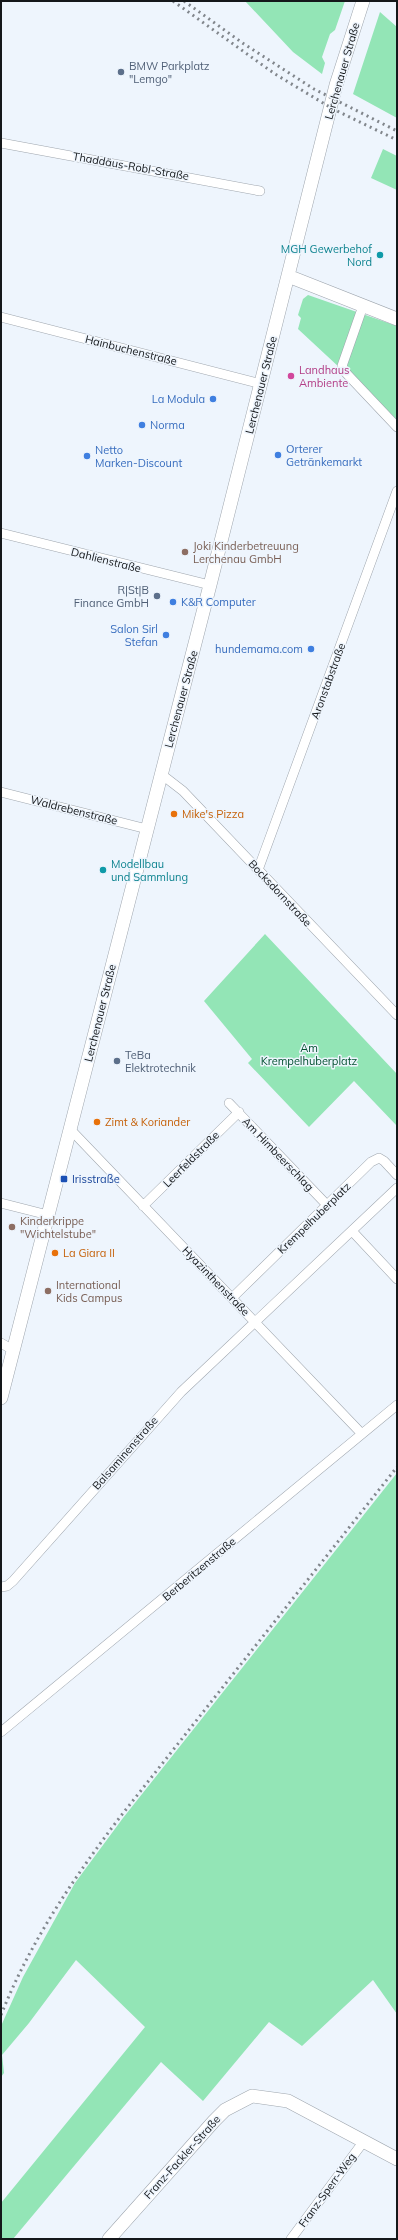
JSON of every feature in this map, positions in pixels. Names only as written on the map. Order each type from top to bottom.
[{"type":"main road","name":"Lerchenauer Straße","points":[[1,1398],[210,585],[336,85],[363,1]]},
{"type":"main road","points":[[288,276],[397,319]]},
{"type":"main road","name":"Franz-Fackler-Straße","points":[[109,2239],[225,2110],[252,2096],[288,2101],[397,2159]]},
{"type":"street","name":"Thaddäus-Robl-Straße","points":[[1,143],[260,190]]},
{"type":"street","points":[[363,306],[342,366],[346,373],[397,427]]},
{"type":"street","name":"Hainbuchenstraße","points":[[1,317],[261,384]]},
{"type":"street","name":"Aronstabstraße","points":[[258,870],[397,491]]},
{"type":"street","name":"Dahlienstraße","points":[[1,533],[210,585]]},
{"type":"street","name":"Bocksdornstraße","points":[[161,774],[183,791],[397,1015]]},
{"type":"street","name":"Waldrebenstraße","points":[[1,792],[147,829]]},
{"type":"street","name":"Am Himbeerschlag","points":[[229,1103],[327,1205]]},
{"type":"street","name":"Leerfeldstraße","points":[[143,1206],[238,1112]]},
{"type":"street","name":"Hyazinthenstraße","points":[[70,1129],[362,1434]]},
{"type":"street","name":"Krempelhuberplatz","points":[[232,1298],[371,1162],[379,1158],[384,1161],[397,1175]]},
{"type":"street","points":[[256,1323],[397,1188]]},
{"type":"street","points":[[1,1203],[48,1215]]},
{"type":"street","points":[[352,1232],[397,1279]]},
{"type":"street","name":"Balsaminenstraße","points":[[1,1587],[7,1586],[13,1581],[163,1410],[256,1323]]},
{"type":"street","points":[[1,1344],[13,1350]]},
{"type":"street","name":"Berberitzenstraße","points":[[1,1732],[397,1405]]},
{"type":"street","name":"Franz-Sperr-Weg","points":[[291,2239],[364,2141]]},
{"type":"green space","points":[[245,1],[345,1],[335,30],[330,34],[322,57],[325,63],[322,74],[293,52]]},
{"type":"green space","points":[[380,12],[397,27],[397,118],[353,94]]},
{"type":"green space","points":[[383,149],[397,156],[397,190],[371,178]]},
{"type":"green space","points":[[308,295],[397,326],[397,421],[298,329],[301,318],[298,315],[303,299]]},
{"type":"green space","name":"Am Krempelhuberplatz","points":[[265,934],[397,1074],[397,1126],[354,1081],[309,1127],[248,1063],[252,1059],[204,1001]]},
{"type":"green space","points":[[397,1473],[397,2014],[373,1980],[302,2046],[269,2022],[203,2101],[161,2062],[13,2239],[1,2239],[1,2203],[145,2027],[76,1960],[29,2023],[2,2055],[4,2073],[1,2077],[1,2026],[23,1977],[75,1883],[123,1818]]},
{"type":"railway","points":[[173,1],[275,74],[333,109],[397,140]]},
{"type":"railway","points":[[184,1],[244,44],[314,89],[397,131]]},
{"type":"railway","points":[[1,2015],[25,1962],[39,1937],[69,1888],[103,1840],[397,1467]]},
{"type":"place","name":"BMW Parkplatz \"Lemgo\"","points":[[121,72]]},
{"type":"place","name":"MGH Gewerbehof Nord","points":[[380,255]]},
{"type":"place","name":"Landhaus Ambiente","points":[[291,376]]},
{"type":"place","name":"La Modula","points":[[213,399]]},
{"type":"place","name":"Norma","points":[[142,425]]},
{"type":"place","name":"Orterer Getränkemarkt","points":[[278,455]]},
{"type":"place","name":"Netto Marken-Discount","points":[[87,456]]},
{"type":"place","name":"Joki Kinderbetreuung Lerchenau GmbH","points":[[185,552]]},
{"type":"place","name":"R|St|B Finance GmbH","points":[[157,596]]},
{"type":"place","name":"K&R Computer","points":[[173,602]]},
{"type":"place","name":"Salon Sirl Stefan","points":[[166,635]]},
{"type":"place","name":"hundemama.com","points":[[311,649]]},
{"type":"place","name":"Mike's Pizza","points":[[174,814]]},
{"type":"place","name":"Modellbau und Sammlung","points":[[103,870]]},
{"type":"place","name":"TeBa Elektrotechnik","points":[[117,1061]]},
{"type":"place","name":"Zimt & Koriander","points":[[97,1122]]},
{"type":"place","name":"Irisstraße","points":[[64,1179]]},
{"type":"place","name":"Kinderkrippe \"Wichtelstube\"","points":[[12,1227]]},
{"type":"place","name":"La Giara II","points":[[55,1253]]},
{"type":"place","name":"International Kids Campus","points":[[48,1291]]}]
